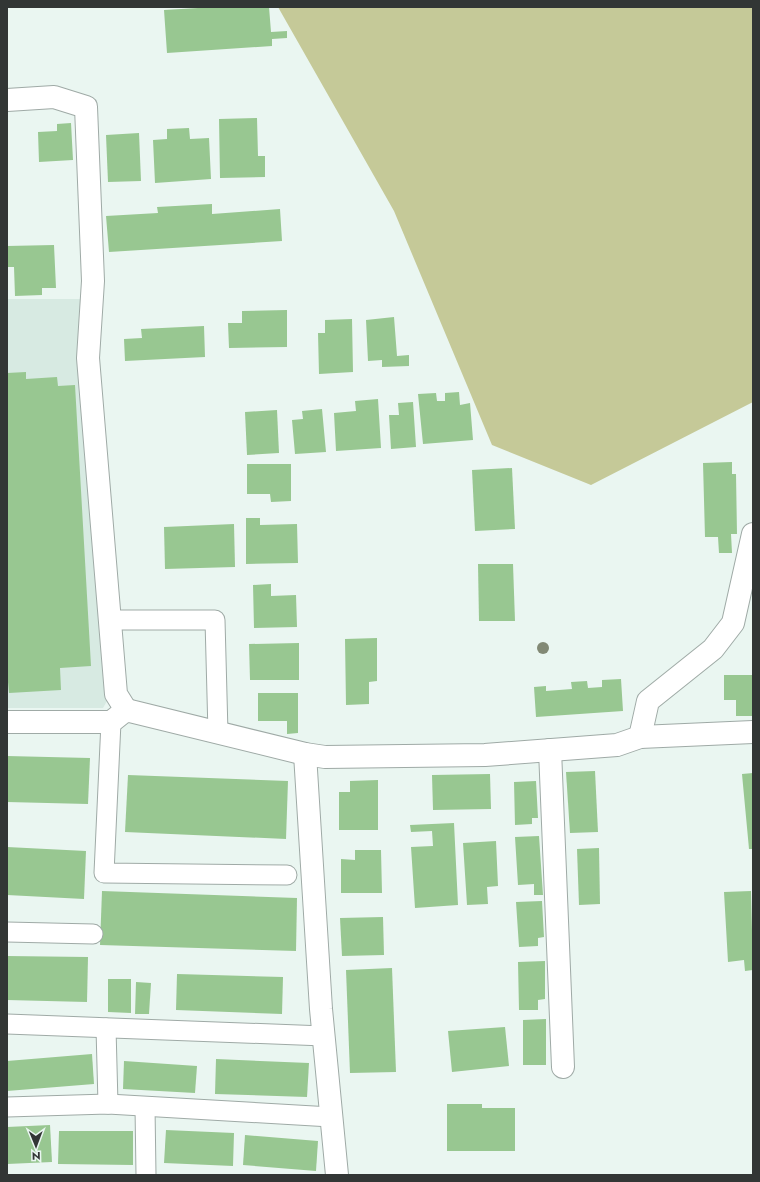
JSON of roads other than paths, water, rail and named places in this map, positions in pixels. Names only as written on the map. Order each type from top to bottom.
[{"type":"street","points":[[7,100],[54,97],[86,106],[93,281],[88,358],[119,716]]},
{"type":"street","points":[[640,737],[648,701],[713,649],[733,623],[753,534]]},
{"type":"street","points":[[7,722],[119,716],[218,733],[305,754],[325,756],[485,755],[617,745],[640,737],[753,732]]},
{"type":"street","points":[[550,750],[563,1066]]},
{"type":"street","points":[[305,754],[324,1036],[337,1175]]},
{"type":"lane","points":[[110,620],[215,620],[218,733]]},
{"type":"lane","points":[[119,716],[104,873],[288,875]]},
{"type":"lane","points":[[7,932],[93,934]]},
{"type":"lane","points":[[7,1024],[324,1036]]},
{"type":"lane","points":[[106,1028],[108,1104]]},
{"type":"lane","points":[[7,1107],[108,1104],[331,1117]]},
{"type":"lane","points":[[146,1107],[146,1175]]}]
